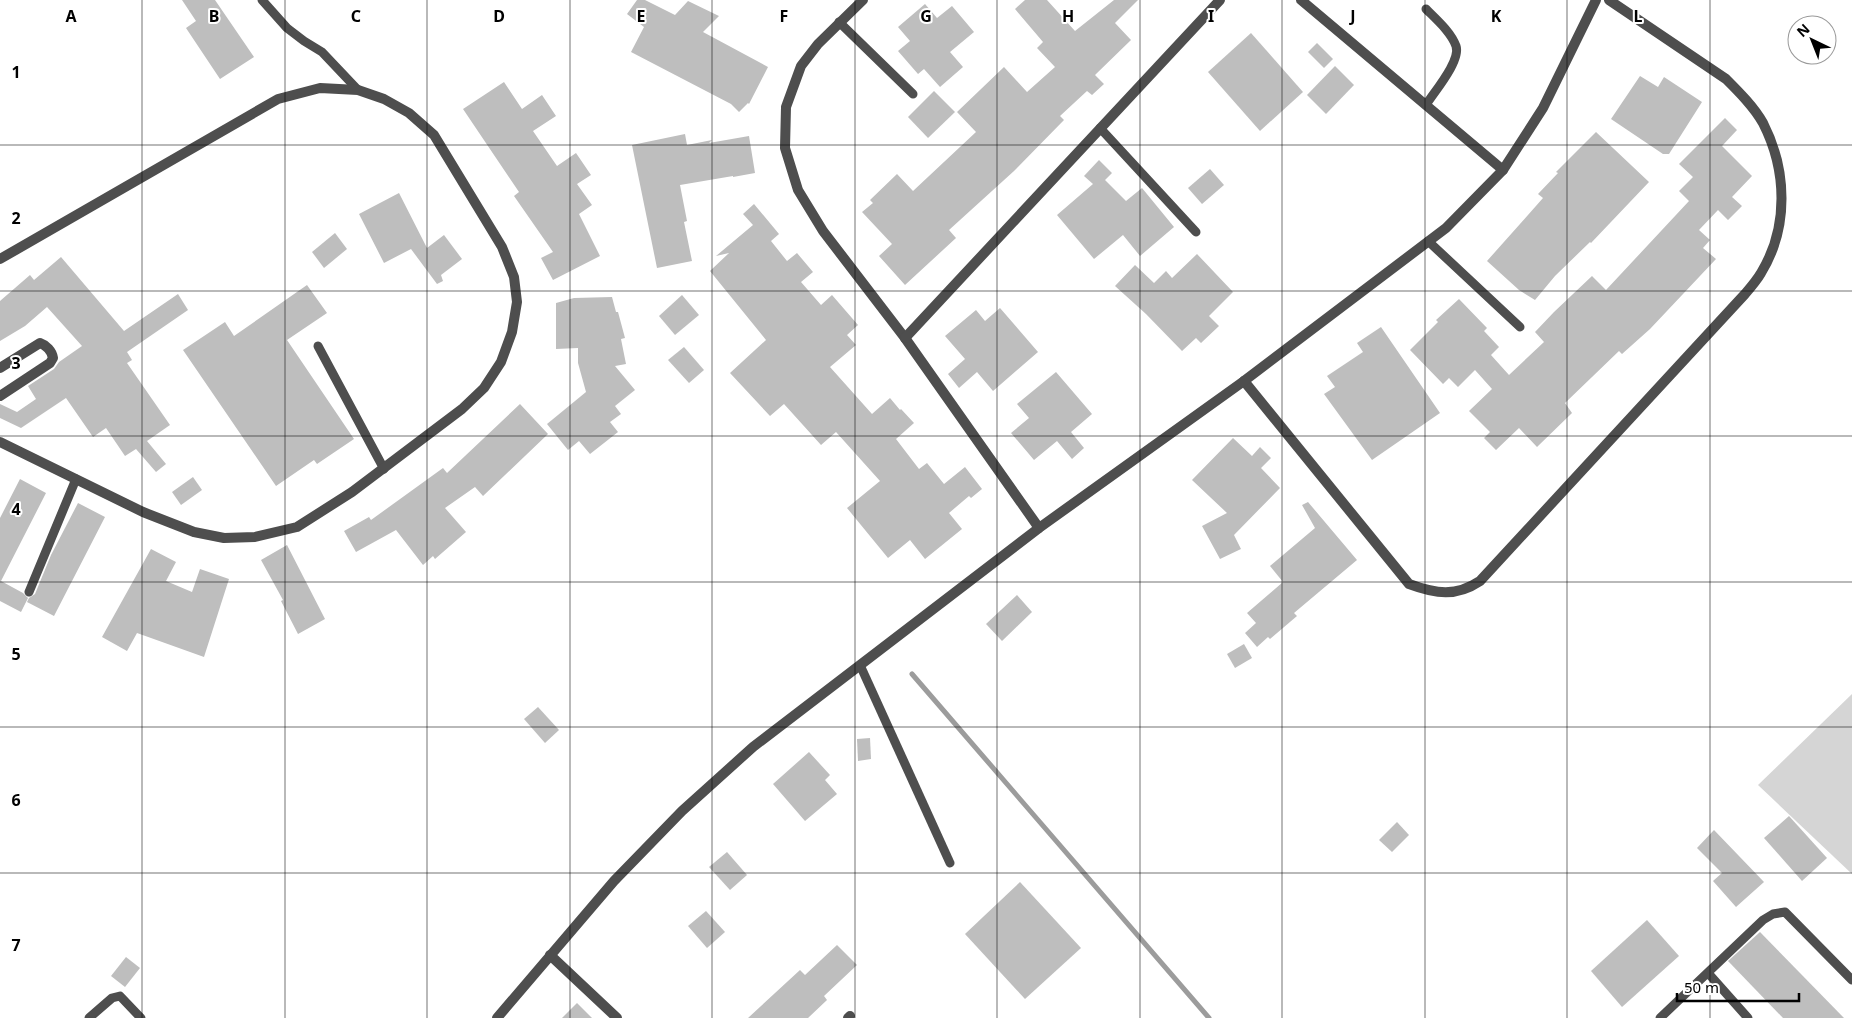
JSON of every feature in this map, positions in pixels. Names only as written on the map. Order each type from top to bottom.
[{"type":"street","points":[[905,338],[1220,0]]},
{"type":"street","points":[[1301,0],[1503,170]]},
{"type":"street","points":[[497,1018],[614,881],[682,811],[753,747],[1039,528],[1244,381],[1446,228],[1503,170],[1543,108],[1596,0]]},
{"type":"street","points":[[1244,381],[1409,584],[1424,590],[1442,592],[1468,589],[1480,581],[1745,294],[1761,273],[1773,247],[1781,222],[1782,195],[1778,168],[1771,144],[1762,122],[1743,96],[1726,79],[1609,0]]},
{"type":"street","points":[[856,2],[801,66],[786,107],[785,148],[798,190],[824,231],[905,338],[1039,528]]},
{"type":"street","points":[[0,259],[278,99],[320,88],[358,90],[384,99],[409,113],[434,135],[502,247],[514,277],[516,302],[512,332],[501,362],[484,388],[462,409],[384,469],[297,527],[247,537],[224,538],[194,532],[143,512],[0,442]]},
{"type":"street","points":[[0,368],[40,343],[44,344],[52,353],[53,358],[50,362],[0,396]]},
{"type":"street","points":[[550,956],[617,1018]]},
{"type":"lane","points":[[262,0],[287,28],[322,52],[358,90]]},
{"type":"lane","points":[[1426,9],[1450,37],[1456,46],[1456,52],[1449,71],[1426,105]]},
{"type":"lane","points":[[839,22],[913,94]]},
{"type":"lane","points":[[1100,128],[1196,232]]},
{"type":"lane","points":[[1428,241],[1520,327]]},
{"type":"lane","points":[[318,346],[384,469]]},
{"type":"lane","points":[[29,592],[76,479]]},
{"type":"lane","points":[[860,665],[950,863]]},
{"type":"lane","points":[[1660,1018],[1763,920],[1773,914],[1785,912],[1852,980]]},
{"type":"lane","points":[[1708,973],[1748,1018]]},
{"type":"lane","points":[[89,1018],[112,998],[120,996],[141,1018]]},
{"type":"shaded area","points":[[1852,694],[1852,874],[1758,785]]},
{"type":"building","points":[[182,0],[215,0],[254,57],[220,79],[186,28],[196,21]]},
{"type":"building","points":[[637,0],[645,0],[675,15],[688,1],[719,16],[703,32],[768,67],[749,104],[739,112],[731,104],[631,52],[644,27],[627,14]]},
{"type":"building","points":[[1025,0],[1047,0],[1075,31],[1114,0],[1138,0],[1115,23],[1131,40],[1095,75],[1104,84],[1092,95],[1087,91],[1060,116],[1064,120],[1014,171],[949,230],[956,238],[905,285],[879,256],[892,244],[862,212],[873,203],[870,200],[897,174],[913,191],[976,132],[957,112],[1004,67],[1027,92],[1055,67],[1037,48],[1043,42],[1015,9]]},
{"type":"building","points":[[925,4],[937,18],[952,6],[974,32],[950,52],[963,67],[940,87],[924,69],[918,74],[898,51],[910,41],[898,27]]},
{"type":"building","points":[[1251,33],[1303,92],[1260,131],[1208,72]]},
{"type":"building","points":[[1317,43],[1333,59],[1324,68],[1308,52]]},
{"type":"building","points":[[1335,66],[1354,85],[1326,114],[1307,95]]},
{"type":"building","points":[[1640,76],[1658,87],[1664,77],[1702,102],[1669,154],[1663,154],[1611,119]]},
{"type":"building","points":[[504,82],[522,109],[542,95],[556,116],[533,131],[557,166],[576,153],[591,175],[577,184],[592,205],[579,214],[600,256],[553,280],[541,258],[553,252],[514,196],[519,192],[463,109]]},
{"type":"building","points":[[934,91],[955,112],[928,138],[908,117]]},
{"type":"building","points":[[1725,118],[1737,130],[1722,146],[1752,176],[1732,197],[1742,206],[1728,220],[1718,210],[1699,230],[1710,240],[1703,248],[1716,259],[1650,329],[1622,354],[1619,351],[1565,403],[1572,413],[1537,447],[1519,428],[1496,450],[1484,438],[1490,432],[1469,411],[1492,389],[1475,370],[1458,387],[1449,378],[1443,384],[1410,350],[1438,322],[1436,320],[1459,299],[1487,328],[1484,331],[1499,347],[1491,355],[1509,375],[1544,342],[1535,332],[1554,312],[1592,276],[1606,290],[1689,201],[1679,191],[1693,177],[1679,164]]},
{"type":"building","points":[[1596,132],[1649,182],[1591,243],[1555,276],[1535,300],[1519,290],[1487,261],[1543,198],[1538,194],[1558,173],[1556,172]]},
{"type":"building","points":[[685,134],[687,145],[749,136],[755,173],[680,185],[687,221],[684,222],[692,261],[657,268],[632,145]]},
{"type":"building","points":[[1099,160],[1112,173],[1105,180],[1126,201],[1142,188],[1174,227],[1140,256],[1123,235],[1094,259],[1057,215],[1093,184],[1084,176]]},
{"type":"building","points":[[1210,169],[1224,185],[1202,204],[1188,188]]},
{"type":"building","points":[[399,193],[427,248],[444,235],[462,259],[441,275],[443,281],[437,284],[411,249],[384,263],[359,214]]},
{"type":"building","points":[[754,204],[779,234],[771,241],[787,261],[797,253],[813,272],[801,282],[821,305],[832,295],[858,325],[847,335],[856,345],[830,367],[872,414],[890,398],[914,423],[896,439],[919,469],[927,463],[944,484],[965,467],[982,489],[971,498],[969,496],[949,513],[962,529],[925,559],[910,540],[888,558],[847,508],[880,481],[836,432],[821,445],[784,404],[770,416],[730,373],[766,340],[710,271],[729,253],[716,256],[753,225],[743,214]]},
{"type":"building","points":[[335,233],[347,249],[324,268],[312,252]]},
{"type":"building","points":[[1197,254],[1233,292],[1209,316],[1219,326],[1201,343],[1196,338],[1182,351],[1115,286],[1135,265],[1154,283],[1166,271],[1172,278]]},
{"type":"building","points":[[61,257],[124,331],[178,294],[188,310],[127,352],[132,360],[127,363],[170,425],[147,441],[166,464],[156,472],[136,449],[125,456],[106,428],[93,437],[66,398],[21,428],[0,418],[0,404],[17,412],[36,399],[28,386],[54,369],[59,362],[82,346],[47,307],[25,326],[0,341],[0,301],[30,275],[34,280]]},
{"type":"building","points":[[307,285],[327,313],[287,340],[354,439],[317,464],[314,460],[276,486],[183,350],[225,322],[234,336]]},
{"type":"building","points":[[682,295],[699,315],[675,335],[659,316]]},
{"type":"building","points":[[612,297],[625,338],[621,339],[626,364],[615,366],[635,390],[615,406],[621,414],[610,422],[618,432],[590,454],[579,441],[568,450],[547,424],[586,392],[578,363],[578,348],[556,349],[556,303],[574,298]]},
{"type":"building","points":[[1000,308],[1038,352],[993,391],[977,372],[959,388],[948,374],[965,359],[945,336],[976,310],[985,321]]},
{"type":"building","points":[[1381,327],[1440,413],[1372,460],[1324,394],[1335,387],[1327,376],[1363,352],[1357,343]]},
{"type":"building","points":[[684,347],[704,370],[689,383],[668,360]]},
{"type":"building","points":[[1056,372],[1092,414],[1071,432],[1084,448],[1072,459],[1057,441],[1034,460],[1011,433],[1029,418],[1017,404]]},
{"type":"building","points":[[520,404],[548,434],[483,496],[475,487],[445,508],[466,532],[435,559],[433,556],[423,565],[396,530],[356,552],[344,531],[369,517],[371,520],[443,468],[447,473]]},
{"type":"building","points":[[1233,438],[1252,456],[1260,447],[1271,458],[1261,468],[1280,488],[1234,535],[1241,549],[1220,559],[1202,526],[1227,513],[1192,480]]},
{"type":"building","points":[[193,477],[202,490],[181,505],[172,492]]},
{"type":"building","points":[[20,479],[46,493],[1,581],[23,593],[28,598],[21,612],[0,601],[0,518]]},
{"type":"building","points":[[1308,502],[1357,560],[1294,613],[1297,616],[1270,639],[1268,637],[1257,647],[1245,633],[1256,623],[1247,613],[1283,582],[1270,566],[1315,528],[1302,505]]},
{"type":"building","points":[[78,503],[105,517],[54,616],[27,602],[35,594],[51,555]]},
{"type":"building","points":[[287,545],[325,619],[298,634],[281,601],[283,600],[261,560]]},
{"type":"building","points":[[151,549],[176,562],[166,581],[192,592],[200,569],[229,579],[204,657],[137,633],[127,651],[102,637]]},
{"type":"building","points":[[1017,595],[1032,612],[1002,641],[986,624]]},
{"type":"building","points":[[1244,644],[1252,658],[1235,668],[1227,654]]},
{"type":"building","points":[[538,707],[559,730],[545,743],[524,719]]},
{"type":"building","points":[[870,738],[871,759],[858,761],[857,739]]},
{"type":"building","points":[[809,752],[830,775],[825,780],[837,794],[805,821],[773,784]]},
{"type":"building","points":[[1789,816],[1827,858],[1802,881],[1764,838]]},
{"type":"building","points":[[1397,822],[1409,835],[1392,852],[1379,840]]},
{"type":"building","points":[[1714,830],[1764,882],[1736,907],[1713,881],[1722,873],[1697,848]]},
{"type":"building","points":[[727,852],[747,875],[730,890],[709,867]]},
{"type":"building","points":[[1020,882],[1081,948],[1025,999],[965,934]]},
{"type":"building","points":[[706,911],[725,932],[707,948],[688,926]]},
{"type":"building","points":[[1647,920],[1679,956],[1622,1007],[1591,971]]},
{"type":"building","points":[[1760,932],[1844,1018],[1783,1018],[1728,961]]},
{"type":"building","points":[[837,945],[857,965],[824,996],[827,1000],[808,1018],[748,1018],[800,970],[805,975]]},
{"type":"building","points":[[126,957],[140,968],[125,987],[111,976]]},
{"type":"building","points":[[577,1003],[592,1018],[562,1018]]},
{"type":"waterway","points":[[912,674],[1209,1018]]}]
